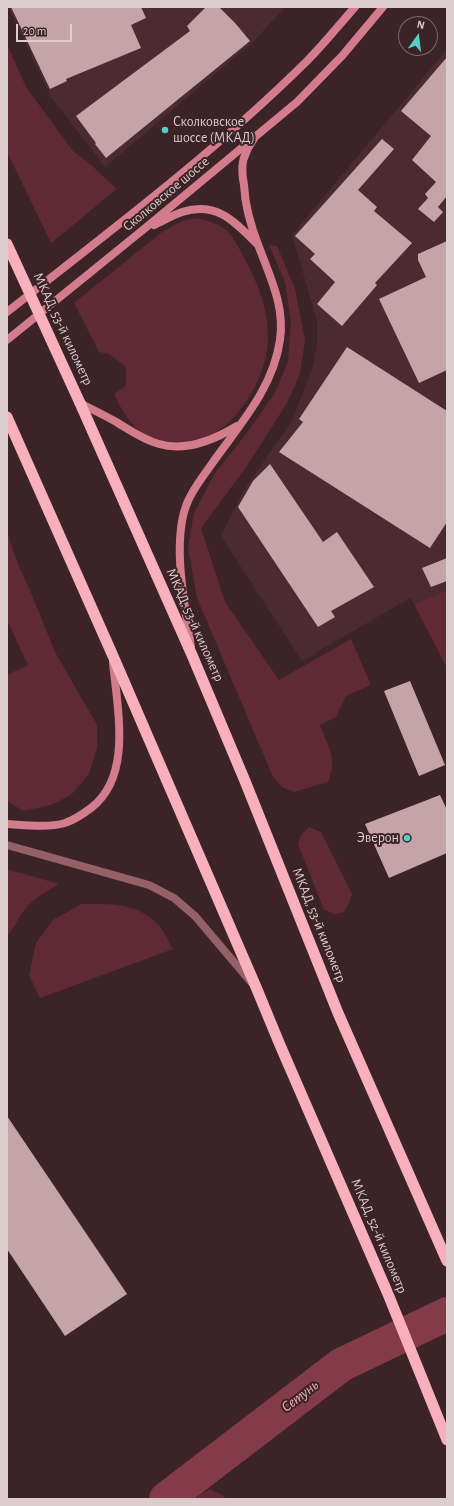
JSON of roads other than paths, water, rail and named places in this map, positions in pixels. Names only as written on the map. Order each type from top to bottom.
[{"type":"highway","name":"МКАД, 53-й километр","points":[[7,244],[80,403],[192,655],[246,781],[343,1024],[447,1261]]},
{"type":"highway","points":[[7,417],[113,656],[256,987]]},
{"type":"highway","name":"МКАД, 52-й километр","points":[[256,987],[388,1294],[447,1440]]},
{"type":"main road","name":"Сколковское шоссе","points":[[7,312],[144,205],[243,121],[308,61],[355,7]]},
{"type":"main road","name":"Сколковское шоссе","points":[[7,340],[297,102],[342,56],[383,7]]},
{"type":"main road","points":[[192,655],[180,557],[182,529],[186,506],[196,486],[261,395],[277,359],[282,325],[275,287],[258,245],[245,200],[243,164],[246,153],[255,137]]},
{"type":"main road","points":[[144,229],[182,212],[201,209],[220,213],[232,219],[258,245]]},
{"type":"main road","points":[[80,403],[137,435],[159,444],[182,447],[222,436],[241,423]]},
{"type":"main road","points":[[7,824],[34,826],[64,823],[83,815],[99,802],[111,786],[117,768],[120,740],[113,656]]},
{"type":"street","points":[[7,845],[149,885],[174,898],[195,916],[256,987]]},
{"type":"waterway","name":"Сетунь","points":[[166,1499],[341,1365],[447,1314]]},
{"type":"place","name":"Сколковское шоссе (МКАД)","points":[[165,130]]},
{"type":"place","name":"Эверон","points":[[407,838]]}]
